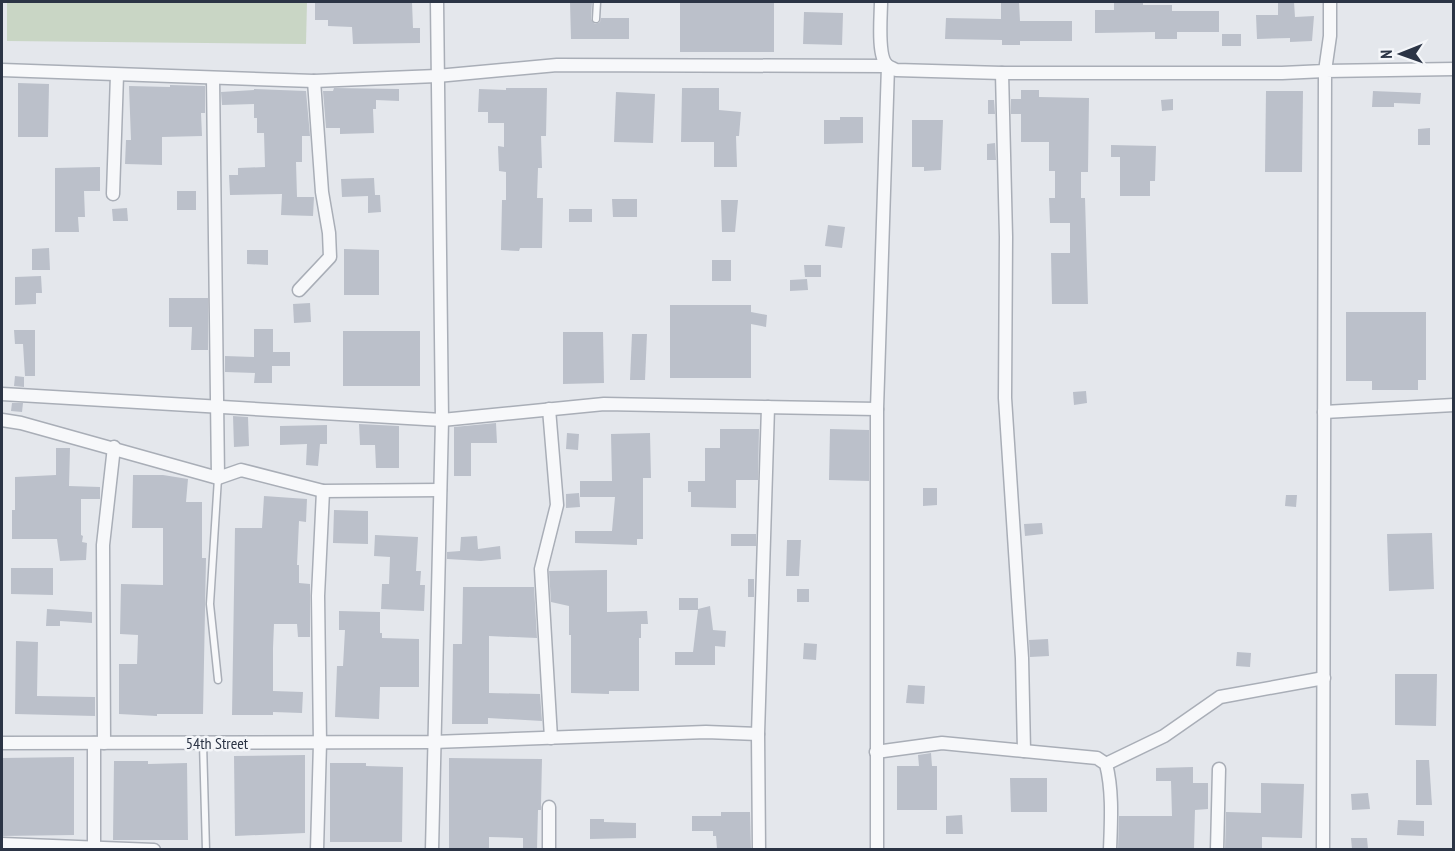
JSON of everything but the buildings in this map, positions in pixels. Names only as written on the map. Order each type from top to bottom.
[{"type":"street","points":[[432,849],[442,420],[436,76],[437,2]]},
{"type":"street","points":[[877,849],[877,409],[888,66],[881,46],[881,2]]},
{"type":"street","points":[[1323,849],[1325,71],[1330,36],[1330,2]]},
{"type":"street","points":[[2,70],[314,81],[436,76],[557,65],[888,66],[906,71],[1002,73],[1282,73],[1454,69]]},
{"type":"street","points":[[1002,73],[1006,237],[1005,398],[1022,658],[1024,751]]},
{"type":"street","points":[[113,194],[117,75]]},
{"type":"street","points":[[213,78],[218,478]]},
{"type":"street","points":[[299,290],[330,257],[322,192],[314,81]]},
{"type":"street","points":[[2,394],[442,420],[604,404],[877,409]]},
{"type":"street","points":[[1324,412],[1454,405]]},
{"type":"street","points":[[759,849],[758,734],[768,407]]},
{"type":"street","points":[[549,409],[557,505],[541,569],[551,738]]},
{"type":"street","points":[[2,420],[114,447],[218,478],[241,470],[322,490],[440,490]]},
{"type":"street","points":[[94,848],[99,743],[103,545],[114,447]]},
{"type":"street","points":[[317,849],[320,743],[318,596],[322,490]]},
{"type":"street","points":[[1106,764],[1164,736],[1220,697],[1324,678]]},
{"type":"street","name":"54th Street","points":[[2,743],[433,742],[706,732],[758,734]]},
{"type":"street","points":[[876,752],[942,743],[1097,758],[1106,764]]},
{"type":"street","points":[[1106,764],[1111,816],[1110,849]]},
{"type":"street","points":[[1217,849],[1219,770]]},
{"type":"street","points":[[549,807],[549,849]]},
{"type":"street","points":[[2,844],[154,849]]},
{"type":"lane","points":[[596,19],[597,2]]},
{"type":"lane","points":[[218,478],[210,604],[218,680]]},
{"type":"lane","points":[[203,743],[206,849]]},
{"type":"green space","points":[[7,2],[307,2],[306,44],[7,41]]}]
